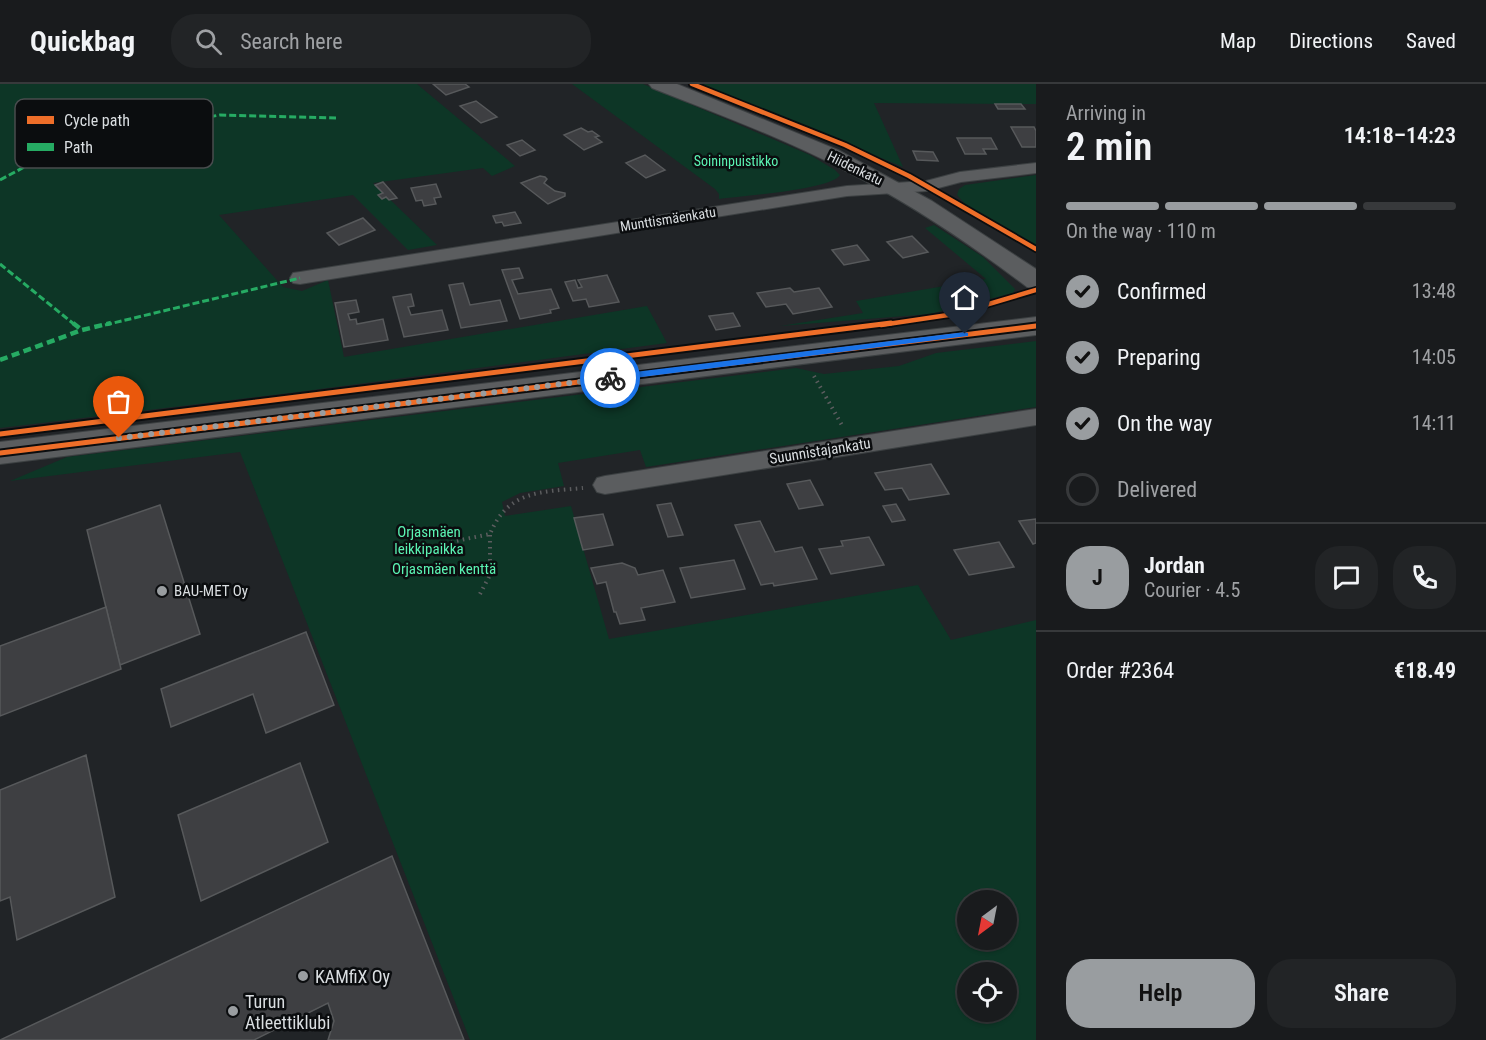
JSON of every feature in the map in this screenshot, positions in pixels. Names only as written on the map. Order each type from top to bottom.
[{"type":"street","name":"Hiidenkatu","points":[[659,84],[789,137],[892,187],[988,245],[1036,281]]},
{"type":"street","name":"Munttismäenkatu","points":[[300,278],[847,191],[927,186],[960,177],[1036,168]]},
{"type":"street","points":[[0,453],[1036,326]]},
{"type":"street","name":"Suunnistajankatu","points":[[605,485],[1036,417]]},
{"type":"path","points":[[811,370],[854,446]]},
{"type":"path","points":[[480,594],[490,575],[490,534],[493,522],[509,503],[534,494],[605,485]]},
{"type":"path","points":[[451,542],[490,534]]},
{"type":"green space","points":[[0,84],[417,84],[515,166],[492,176],[483,168],[373,183],[437,245],[408,250],[353,195],[219,215],[283,287],[302,291],[328,280],[344,357],[647,306],[667,343],[290,393],[0,428]]},
{"type":"green space","name":"Soininpuistikko","points":[[572,84],[643,84],[810,155],[840,175],[820,185],[719,199],[719,194],[715,189]]},
{"type":"green space","points":[[701,84],[1036,84],[1036,104],[874,103],[903,167]]},
{"type":"green space","points":[[1036,175],[1036,245],[966,205],[957,195],[959,189],[965,185]]},
{"type":"green space","points":[[934,225],[983,257],[1015,289],[1013,293],[930,314],[780,326],[863,313],[856,301],[986,279],[925,228]]},
{"type":"green space","points":[[1036,341],[1036,407],[646,467],[640,450],[558,463],[564,486],[520,493],[502,502],[505,516],[571,506],[609,639],[918,585],[951,640],[1036,620],[1036,1040],[470,1040],[240,452],[10,481],[67,457],[796,368],[824,374],[899,366],[936,353]]},
{"type":"building","points":[[433,84],[465,84],[469,87],[446,95]]},
{"type":"building","points":[[476,101],[497,117],[481,123],[460,106]]},
{"type":"building","points":[[995,104],[1021,104],[1025,109],[998,109]]},
{"type":"building","points":[[1011,127],[1034,127],[1036,147],[1022,147]]},
{"type":"building","points":[[581,128],[588,132],[592,131],[599,136],[595,137],[602,142],[584,150],[564,135]]},
{"type":"building","points":[[957,138],[991,138],[997,149],[983,149],[986,154],[965,154]]},
{"type":"building","points":[[522,140],[535,150],[520,156],[507,145]]},
{"type":"building","points":[[913,151],[933,152],[938,161],[917,160]]},
{"type":"building","points":[[645,155],[665,170],[646,178],[626,163]]},
{"type":"building","points":[[540,176],[547,179],[544,183],[555,191],[565,193],[565,196],[548,204],[521,183]]},
{"type":"building","points":[[383,182],[397,198],[382,199],[378,195],[383,193],[375,185]]},
{"type":"building","points":[[436,184],[441,197],[434,198],[436,204],[424,206],[422,200],[416,201],[411,188]]},
{"type":"building","points":[[515,212],[521,223],[504,226],[502,222],[496,223],[493,216]]},
{"type":"building","points":[[363,218],[375,230],[339,245],[327,233]]},
{"type":"building","points":[[912,236],[928,252],[903,258],[887,242]]},
{"type":"building","points":[[857,245],[869,260],[844,265],[832,250]]},
{"type":"building","points":[[519,268],[523,278],[512,280],[518,294],[551,289],[559,308],[550,310],[551,313],[520,319],[502,270]]},
{"type":"building","points":[[607,275],[619,302],[589,307],[586,299],[573,301],[565,282],[575,280],[578,288],[582,287],[578,280]]},
{"type":"building","points":[[463,283],[470,305],[500,300],[507,321],[461,328],[449,285]]},
{"type":"building","points":[[790,288],[794,292],[819,288],[832,307],[793,314],[786,304],[766,307],[757,293]]},
{"type":"building","points":[[411,294],[414,306],[408,307],[411,315],[442,310],[448,330],[404,337],[393,297]]},
{"type":"building","points":[[356,300],[359,312],[348,314],[350,320],[356,319],[357,324],[383,319],[388,340],[344,347],[335,303]]},
{"type":"building","points":[[733,313],[740,326],[716,330],[709,316]]},
{"type":"building","points":[[931,464],[949,494],[909,500],[902,488],[885,490],[875,473]]},
{"type":"building","points":[[810,480],[823,505],[799,509],[787,484]]},
{"type":"building","points":[[671,503],[683,535],[668,537],[657,505]]},
{"type":"building","points":[[896,504],[905,520],[892,522],[883,506]]},
{"type":"building","points":[[160,505],[200,634],[120,665],[87,530]]},
{"type":"building","points":[[603,514],[613,545],[583,550],[574,518]]},
{"type":"building","points":[[1036,519],[1036,543],[1033,544],[1019,521]]},
{"type":"building","points":[[760,521],[775,552],[802,547],[817,579],[774,586],[773,583],[761,585],[735,525]]},
{"type":"building","points":[[869,537],[884,565],[831,574],[819,549],[843,546],[841,541]]},
{"type":"building","points":[[999,542],[1014,567],[969,575],[954,550]]},
{"type":"building","points":[[734,560],[745,589],[691,598],[680,568]]},
{"type":"building","points":[[622,563],[635,568],[638,575],[663,570],[675,602],[641,608],[645,620],[620,624],[614,612],[606,582],[597,584],[591,568]]},
{"type":"building","points":[[106,607],[121,669],[0,716],[0,646]]},
{"type":"building","points":[[306,632],[334,705],[266,733],[253,694],[171,727],[161,689]]},
{"type":"building","points":[[86,755],[115,897],[17,940],[10,897],[0,901],[0,790]]},
{"type":"building","points":[[300,763],[328,842],[201,901],[178,815]]},
{"type":"building","points":[[392,856],[464,1040],[328,1040],[334,1021],[328,1003],[254,1040],[0,1040]]},
{"type":"marked path","points":[[213,116],[336,118]]},
{"type":"marked path","points":[[0,180],[22,168]]},
{"type":"marked path","points":[[0,264],[82,330]]},
{"type":"marked path","points":[[0,360],[82,330],[300,278]]},
{"type":"cycle path","points":[[692,84],[845,145],[909,176],[1036,249]]},
{"type":"cycle path","points":[[0,434],[792,337],[955,314],[1036,290]]},
{"type":"cycle path","points":[[0,453],[1036,326]]},
{"type":"way so far","points":[[119,438],[610,378]]},
{"type":"place","name":"BAU-MET Oy","points":[[162,591]]},
{"type":"place","name":"KAMfiX Oy","points":[[303,976]]},
{"type":"place","name":"Turun Atleettiklubi","points":[[233,1011]]},
{"type":"route","points":[[610,378],[965,334]]},
{"type":"park label","name":"Orjasmäen leikkipaikka","points":[[429,540]]},
{"type":"park label","name":"Orjasmäen kenttä","points":[[444,569]]}]
